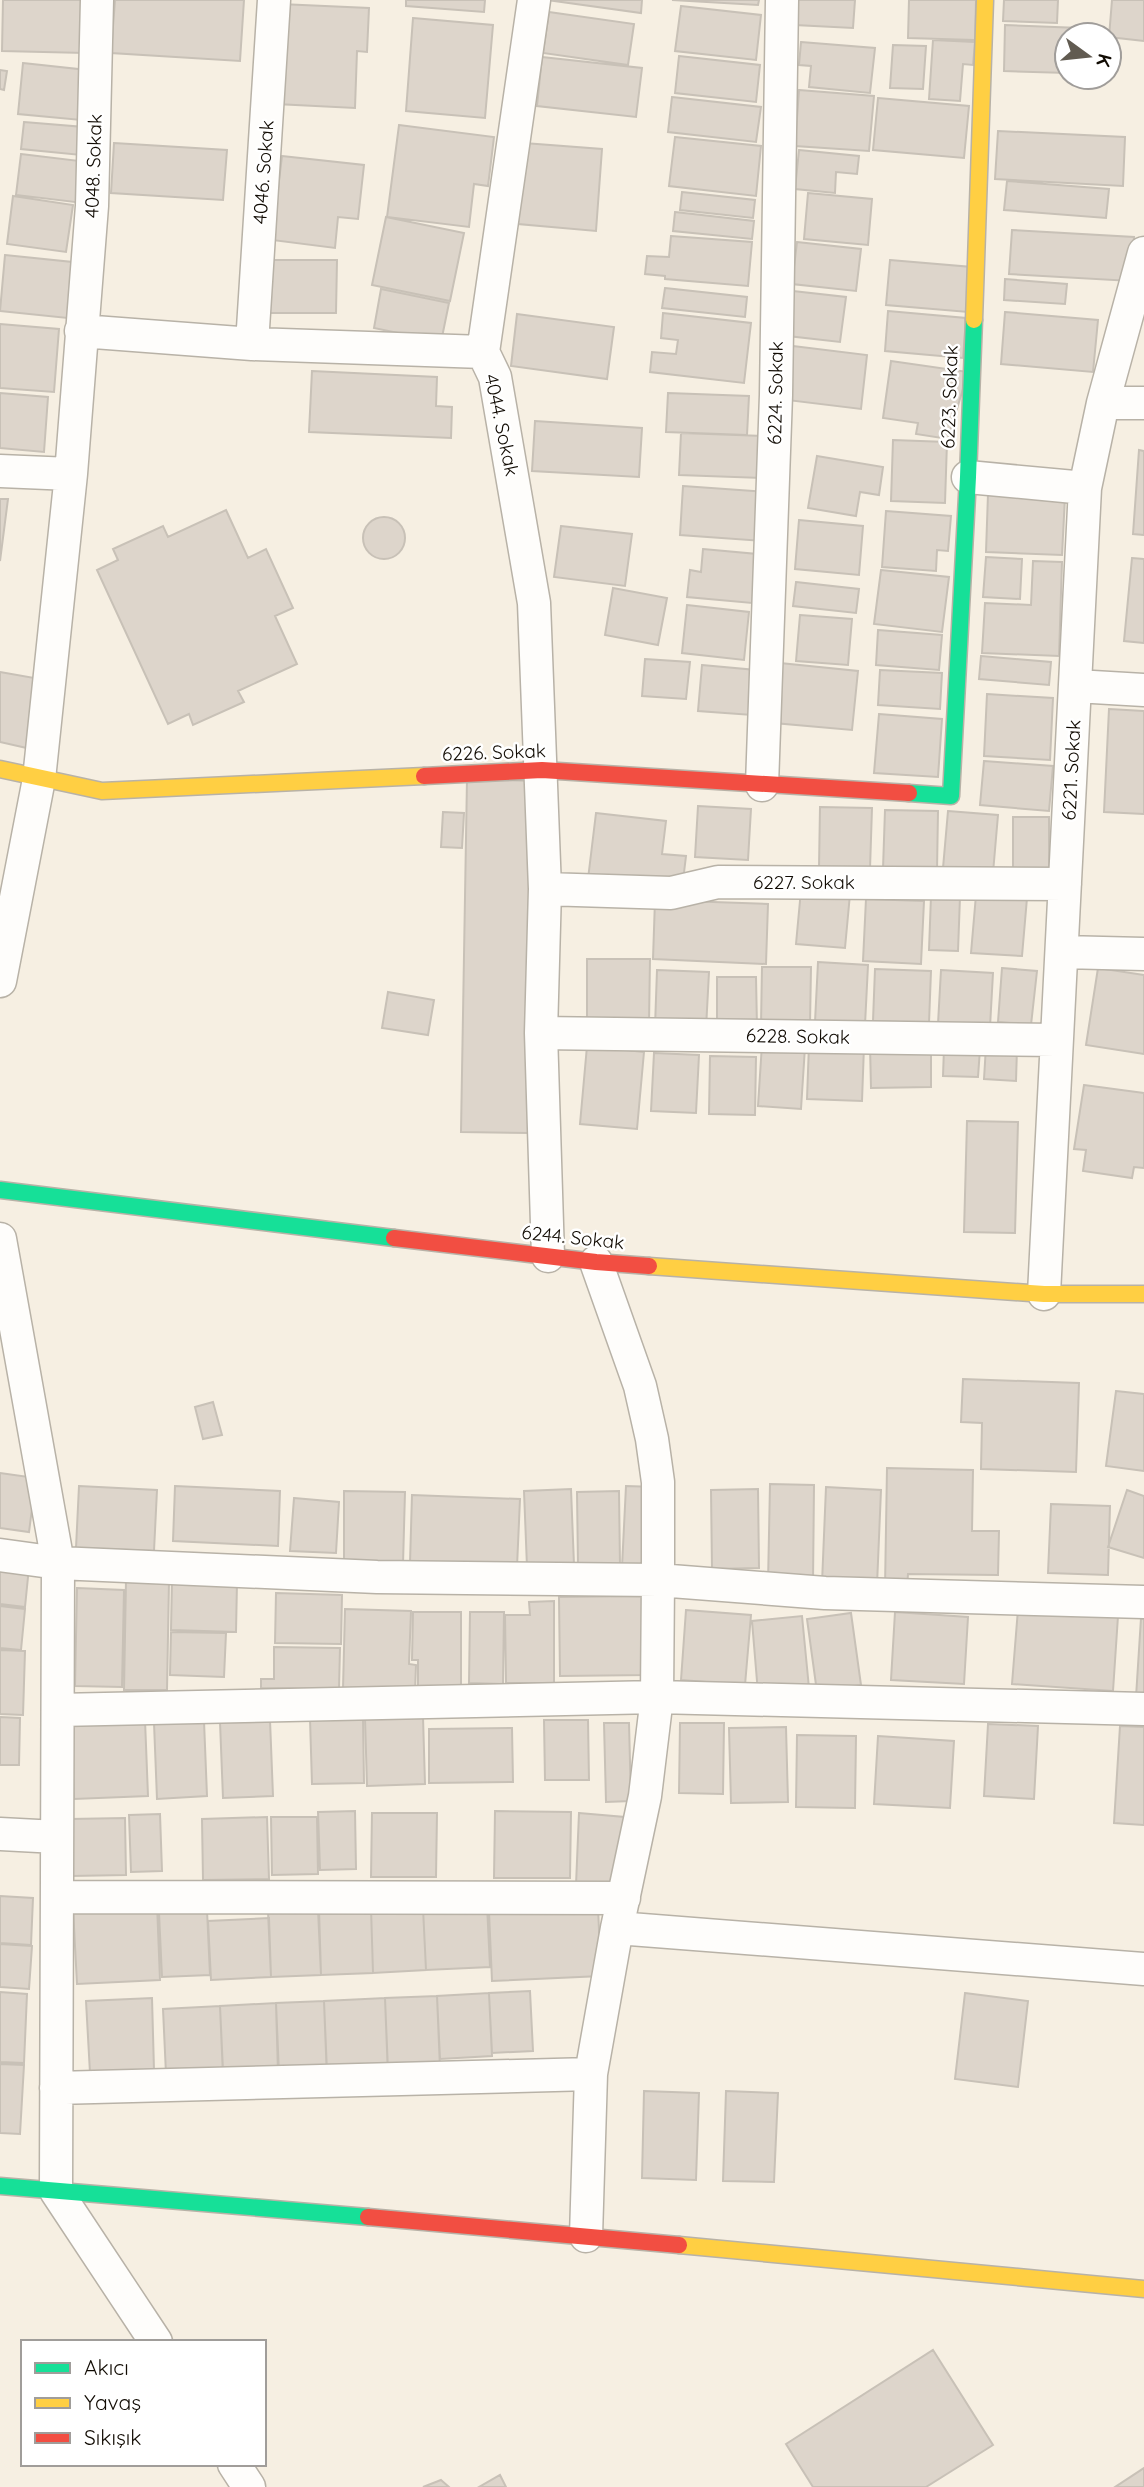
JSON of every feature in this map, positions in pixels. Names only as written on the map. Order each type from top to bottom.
[{"type":"street","name":"4048. Sokak","points":[[0,981],[39,779],[71,474],[92,206],[97,0]]},
{"type":"street","name":"4046. Sokak","points":[[252,344],[274,0]]},
{"type":"street","name":"4044. Sokak","points":[[534,0],[483,352],[495,377],[534,603],[545,890],[541,1033],[548,1256]]},
{"type":"street","name":"6224. Sokak","points":[[762,785],[776,395],[782,0]]},
{"type":"street","name":"6223. Sokak","points":[[951,796],[968,477],[985,0]]},
{"type":"street","name":"6221. Sokak","points":[[1044,1294],[1084,488],[1103,403],[1144,253]]},
{"type":"street","points":[[81,331],[252,344],[483,352]]},
{"type":"street","points":[[1103,403],[1144,403]]},
{"type":"street","points":[[0,471],[71,474]]},
{"type":"street","points":[[968,477],[1084,488]]},
{"type":"street","points":[[1076,686],[1144,690]]},
{"type":"street","name":"6226. Sokak","points":[[0,769],[102,791],[542,770],[951,796]]},
{"type":"street","name":"6227. Sokak","points":[[545,890],[671,893],[718,882],[1065,884]]},
{"type":"street","points":[[1062,952],[1144,954]]},
{"type":"street","name":"6228. Sokak","points":[[541,1033],[1055,1040]]},
{"type":"street","name":"6244. Sokak","points":[[0,1190],[596,1262],[1044,1294],[1144,1294]]},
{"type":"street","points":[[0,1239],[58,1563],[56,2191],[155,2340]]},
{"type":"street","points":[[586,2236],[591,2074],[617,1928],[645,1796],[657,1697],[658,1482],[652,1439],[640,1386],[596,1262]]},
{"type":"street","points":[[0,1555],[58,1563],[377,1577],[658,1580],[825,1593],[1144,1602]]},
{"type":"street","points":[[58,1710],[657,1697],[1144,1709]]},
{"type":"street","points":[[0,1834],[57,1837]]},
{"type":"street","points":[[57,1897],[624,1898]]},
{"type":"street","points":[[617,1928],[1144,1969]]},
{"type":"street","points":[[55,2088],[591,2074]]},
{"type":"street","points":[[0,2186],[586,2236],[1144,2289]]},
{"type":"street","points":[[235,2466],[249,2487]]},
{"type":"building","points":[[3,0],[86,0],[85,53],[2,51]]},
{"type":"building","points":[[115,0],[244,0],[240,61],[111,53]]},
{"type":"building","points":[[406,0],[485,0],[484,12],[406,6]]},
{"type":"building","points":[[547,0],[642,0],[641,13]]},
{"type":"building","points":[[672,0],[759,0],[758,5]]},
{"type":"building","points":[[796,0],[855,0],[853,28],[795,25]]},
{"type":"building","points":[[909,0],[976,0],[975,40],[908,38]]},
{"type":"building","points":[[1004,0],[1058,0],[1057,21],[1053,23],[1003,21]]},
{"type":"building","points":[[1112,0],[1144,0],[1144,41],[1123,39],[1123,21],[1110,21]]},
{"type":"building","points":[[280,4],[369,8],[367,52],[357,51],[355,108],[276,104]]},
{"type":"building","points":[[681,6],[761,15],[756,60],[675,51]]},
{"type":"building","points":[[549,12],[634,24],[628,65],[543,53]]},
{"type":"building","points":[[413,18],[493,25],[485,118],[406,111]]},
{"type":"building","points":[[1005,25],[1053,27],[1053,73],[1004,71]]},
{"type":"building","points":[[933,40],[975,42],[973,65],[963,64],[960,101],[929,99]]},
{"type":"building","points":[[801,42],[875,48],[870,93],[809,87],[811,66],[799,65]]},
{"type":"building","points":[[893,45],[926,46],[923,89],[890,88]]},
{"type":"building","points":[[679,56],[760,65],[756,102],[675,93]]},
{"type":"building","points":[[542,57],[642,68],[636,117],[537,106]]},
{"type":"building","points":[[23,63],[87,70],[81,120],[18,114]]},
{"type":"building","points":[[0,70],[7,71],[4,90],[0,89]]},
{"type":"building","points":[[799,90],[874,96],[869,151],[795,146]]},
{"type":"building","points":[[672,97],[761,107],[756,142],[668,132]]},
{"type":"building","points":[[878,98],[969,106],[964,158],[873,150]]},
{"type":"building","points":[[24,122],[84,127],[81,155],[21,149]]},
{"type":"building","points":[[399,125],[494,137],[488,186],[474,184],[469,227],[387,217]]},
{"type":"building","points":[[998,131],[1125,137],[1123,186],[995,179]]},
{"type":"building","points":[[675,137],[761,146],[756,196],[669,186]]},
{"type":"building","points":[[114,143],[227,150],[223,200],[111,193]]},
{"type":"building","points":[[524,143],[602,149],[596,231],[518,224]]},
{"type":"building","points":[[799,150],[859,156],[857,174],[836,172],[835,193],[795,189]]},
{"type":"building","points":[[21,154],[88,162],[83,203],[16,195]]},
{"type":"building","points":[[282,156],[364,165],[358,219],[338,217],[335,248],[272,240]]},
{"type":"building","points":[[1007,181],[1109,189],[1106,218],[1004,210]]},
{"type":"building","points":[[682,192],[755,200],[753,218],[680,210]]},
{"type":"building","points":[[808,193],[872,199],[868,245],[804,239]]},
{"type":"building","points":[[13,196],[73,205],[66,252],[7,244]]},
{"type":"building","points":[[675,212],[754,221],[752,239],[673,231]]},
{"type":"building","points":[[386,217],[464,233],[450,301],[372,285]]},
{"type":"building","points":[[1012,230],[1134,237],[1131,281],[1009,274]]},
{"type":"building","points":[[671,236],[752,242],[748,286],[665,279],[665,276],[645,274],[647,256],[669,257]]},
{"type":"building","points":[[797,242],[861,249],[856,291],[792,284]]},
{"type":"building","points":[[5,255],[82,263],[77,319],[0,311]]},
{"type":"building","points":[[270,260],[337,260],[336,313],[270,313]]},
{"type":"building","points":[[890,260],[972,267],[968,312],[886,305]]},
{"type":"building","points":[[1005,279],[1067,284],[1065,304],[1004,300]]},
{"type":"building","points":[[665,288],[747,297],[745,317],[662,308]]},
{"type":"building","points":[[381,289],[449,303],[441,342],[374,328]]},
{"type":"building","points":[[793,291],[846,297],[840,342],[788,336]]},
{"type":"building","points":[[888,311],[966,318],[963,358],[885,351]]},
{"type":"building","points":[[1005,312],[1098,320],[1093,372],[1001,364]]},
{"type":"building","points":[[663,313],[751,323],[744,383],[650,372],[652,352],[676,354],[678,340],[661,338]]},
{"type":"building","points":[[517,314],[614,327],[607,379],[511,366]]},
{"type":"building","points":[[0,324],[59,329],[54,392],[0,388]]},
{"type":"building","points":[[793,346],[867,355],[861,409],[787,400]]},
{"type":"building","points":[[891,361],[968,372],[948,439],[916,434],[918,423],[883,418]]},
{"type":"building","points":[[312,371],[437,377],[436,406],[452,407],[451,438],[309,432]]},
{"type":"building","points":[[0,393],[48,397],[44,452],[0,448]]},
{"type":"building","points":[[668,393],[749,396],[747,435],[666,432]]},
{"type":"building","points":[[535,421],[642,428],[639,477],[532,471]]},
{"type":"building","points":[[681,433],[764,436],[762,478],[679,475]]},
{"type":"building","points":[[893,440],[947,442],[945,503],[891,501]]},
{"type":"building","points":[[1139,450],[1144,451],[1144,535],[1133,534]]},
{"type":"building","points":[[817,456],[883,467],[879,495],[860,492],[856,516],[808,508]]},
{"type":"building","points":[[683,486],[766,492],[763,541],[680,535]]},
{"type":"building","points":[[988,494],[1065,497],[1062,555],[986,552]]},
{"type":"building","points":[[0,499],[8,499],[0,561]]},
{"type":"building","points":[[226,510],[248,558],[266,549],[293,608],[275,616],[297,664],[238,691],[244,702],[193,725],[189,714],[168,724],[97,570],[118,560],[113,549],[163,526],[168,537]]},
{"type":"building","points":[[886,511],[951,516],[948,551],[937,550],[936,571],[882,567]]},
{"type":"building","points":[[384,517],[399,523],[405,538],[399,553],[384,559],[369,553],[363,538],[369,523]]},
{"type":"building","points":[[799,520],[863,526],[859,575],[795,569]]},
{"type":"building","points":[[561,526],[632,534],[625,586],[554,577]]},
{"type":"building","points":[[703,549],[757,554],[752,603],[687,597],[690,570],[701,572]]},
{"type":"building","points":[[986,557],[1022,559],[1020,599],[983,597]]},
{"type":"building","points":[[1132,558],[1144,559],[1144,643],[1124,641]]},
{"type":"building","points":[[1033,561],[1062,562],[1059,656],[982,653],[985,603],[1031,605]]},
{"type":"building","points":[[881,570],[949,577],[942,632],[874,624]]},
{"type":"building","points":[[796,582],[859,589],[856,613],[793,606]]},
{"type":"building","points":[[613,588],[667,598],[658,645],[605,635]]},
{"type":"building","points":[[687,605],[749,612],[744,660],[682,653]]},
{"type":"building","points":[[800,615],[852,619],[848,665],[796,661]]},
{"type":"building","points":[[878,630],[942,635],[939,670],[876,665]]},
{"type":"building","points":[[981,656],[1051,662],[1049,685],[979,679]]},
{"type":"building","points":[[645,659],[690,662],[686,699],[642,696]]},
{"type":"building","points":[[780,663],[858,671],[852,730],[774,723]]},
{"type":"building","points":[[702,665],[756,670],[752,715],[698,711]]},
{"type":"building","points":[[880,670],[942,673],[940,709],[878,705]]},
{"type":"building","points":[[0,672],[40,679],[31,749],[0,742]]},
{"type":"building","points":[[987,694],[1053,698],[1050,760],[984,756]]},
{"type":"building","points":[[1109,709],[1144,711],[1144,814],[1104,812]]},
{"type":"building","points":[[879,714],[942,719],[938,777],[874,773]]},
{"type":"building","points":[[984,761],[1053,766],[1049,811],[980,805]]},
{"type":"building","points":[[467,779],[536,781],[530,1133],[461,1132]]},
{"type":"building","points":[[698,806],[751,809],[748,860],[695,857]]},
{"type":"building","points":[[820,807],[872,808],[870,869],[819,868]]},
{"type":"building","points":[[885,810],[938,811],[937,871],[883,869]]},
{"type":"building","points":[[948,811],[998,815],[993,873],[943,868]]},
{"type":"building","points":[[443,812],[464,813],[462,848],[441,847]]},
{"type":"building","points":[[596,813],[666,821],[662,854],[686,856],[682,889],[588,879]]},
{"type":"building","points":[[1013,817],[1049,817],[1049,869],[1013,869]]},
{"type":"building","points":[[801,890],[850,894],[845,948],[796,944]]},
{"type":"building","points":[[976,895],[1027,898],[1022,956],[971,953]]},
{"type":"building","points":[[931,896],[960,897],[958,951],[929,950]]},
{"type":"building","points":[[866,899],[924,901],[921,964],[863,961]]},
{"type":"building","points":[[655,900],[768,904],[766,964],[653,959]]},
{"type":"building","points":[[587,959],[650,959],[649,1023],[587,1022]]},
{"type":"building","points":[[818,962],[868,965],[865,1025],[815,1022]]},
{"type":"building","points":[[762,967],[811,967],[810,1025],[761,1025]]},
{"type":"building","points":[[1002,968],[1037,971],[1031,1025],[998,1022]]},
{"type":"building","points":[[1098,968],[1144,975],[1144,1054],[1086,1045]]},
{"type":"building","points":[[875,969],[931,971],[929,1023],[873,1021]]},
{"type":"building","points":[[657,970],[709,972],[706,1029],[655,1027]]},
{"type":"building","points":[[941,970],[993,973],[990,1027],[938,1024]]},
{"type":"building","points":[[717,977],[756,977],[757,1027],[717,1027]]},
{"type":"building","points":[[388,992],[434,1000],[428,1035],[382,1028]]},
{"type":"building","points":[[762,1044],[805,1047],[801,1109],[758,1106]]},
{"type":"building","points":[[809,1044],[864,1046],[862,1101],[807,1099]]},
{"type":"building","points":[[587,1046],[644,1052],[637,1129],[580,1124]]},
{"type":"building","points":[[870,1046],[931,1046],[931,1087],[871,1088]]},
{"type":"building","points":[[986,1046],[1017,1048],[1016,1081],[984,1079]]},
{"type":"building","points":[[944,1048],[980,1049],[978,1077],[943,1076]]},
{"type":"building","points":[[654,1053],[699,1055],[696,1113],[651,1111]]},
{"type":"building","points":[[710,1056],[756,1057],[755,1115],[709,1114]]},
{"type":"building","points":[[1084,1085],[1144,1093],[1144,1168],[1134,1167],[1132,1178],[1083,1171],[1086,1150],[1074,1149]]},
{"type":"building","points":[[967,1121],[1018,1122],[1015,1233],[964,1232]]},
{"type":"building","points":[[963,1379],[1079,1383],[1076,1472],[981,1469],[982,1423],[961,1422]]},
{"type":"building","points":[[1116,1391],[1144,1394],[1144,1471],[1106,1466]]},
{"type":"building","points":[[213,1402],[222,1435],[203,1439],[195,1407]]},
{"type":"building","points":[[887,1468],[973,1470],[972,1531],[999,1531],[998,1575],[908,1574],[907,1588],[885,1588]]},
{"type":"building","points":[[0,1473],[36,1478],[29,1532],[0,1528]]},
{"type":"building","points":[[770,1484],[814,1485],[813,1583],[768,1583]]},
{"type":"building","points":[[79,1486],[157,1490],[154,1551],[76,1548]]},
{"type":"building","points":[[175,1486],[280,1491],[278,1546],[173,1541]]},
{"type":"building","points":[[626,1486],[656,1487],[651,1568],[622,1567]]},
{"type":"building","points":[[826,1487],[881,1490],[877,1585],[822,1583]]},
{"type":"building","points":[[571,1489],[574,1565],[527,1567],[524,1491]]},
{"type":"building","points":[[758,1489],[759,1568],[712,1569],[711,1490]]},
{"type":"building","points":[[1127,1490],[1144,1496],[1144,1558],[1108,1547]]},
{"type":"building","points":[[344,1491],[405,1492],[403,1564],[344,1563]]},
{"type":"building","points":[[619,1491],[620,1566],[578,1566],[577,1492]]},
{"type":"building","points":[[412,1495],[520,1499],[517,1567],[410,1563]]},
{"type":"building","points":[[294,1498],[339,1502],[336,1553],[290,1551]]},
{"type":"building","points":[[1051,1504],[1110,1506],[1108,1575],[1048,1573]]},
{"type":"building","points":[[0,1564],[29,1567],[25,1607],[0,1604]]},
{"type":"building","points":[[126,1580],[169,1581],[167,1690],[124,1690]]},
{"type":"building","points":[[172,1581],[237,1582],[236,1632],[171,1630]]},
{"type":"building","points":[[77,1588],[124,1590],[122,1687],[75,1686]]},
{"type":"building","points":[[276,1593],[342,1595],[341,1644],[275,1643]]},
{"type":"building","points":[[648,1596],[648,1675],[560,1676],[559,1597]]},
{"type":"building","points":[[554,1601],[554,1683],[506,1683],[505,1615],[530,1615],[529,1602]]},
{"type":"building","points":[[0,1606],[25,1609],[21,1650],[0,1648]]},
{"type":"building","points":[[345,1609],[411,1611],[409,1664],[416,1665],[415,1691],[343,1689]]},
{"type":"building","points":[[1018,1609],[1118,1616],[1113,1691],[1012,1684]]},
{"type":"building","points":[[686,1610],[751,1615],[745,1685],[681,1680]]},
{"type":"building","points":[[413,1612],[461,1612],[461,1689],[418,1689],[418,1660],[412,1660]]},
{"type":"building","points":[[470,1612],[504,1612],[503,1684],[469,1683]]},
{"type":"building","points":[[895,1612],[968,1617],[964,1684],[891,1680]]},
{"type":"building","points":[[851,1613],[861,1685],[817,1692],[807,1619]]},
{"type":"building","points":[[802,1616],[809,1688],[758,1693],[752,1621]]},
{"type":"building","points":[[1141,1618],[1144,1619],[1144,1698],[1136,1697]]},
{"type":"building","points":[[171,1632],[226,1633],[224,1677],[170,1675]]},
{"type":"building","points":[[274,1647],[340,1648],[339,1689],[261,1688],[261,1679],[274,1679]]},
{"type":"building","points":[[0,1650],[25,1651],[23,1715],[0,1714]]},
{"type":"building","points":[[0,1717],[20,1718],[19,1765],[0,1765]]},
{"type":"building","points":[[423,1717],[425,1784],[367,1786],[365,1718]]},
{"type":"building","points":[[363,1718],[364,1783],[312,1784],[310,1719]]},
{"type":"building","points":[[145,1720],[148,1796],[74,1799],[71,1723]]},
{"type":"building","points":[[270,1720],[273,1796],[223,1798],[220,1722]]},
{"type":"building","points":[[544,1720],[588,1720],[589,1780],[545,1780]]},
{"type":"building","points":[[204,1721],[207,1796],[157,1799],[154,1723]]},
{"type":"building","points":[[604,1723],[629,1723],[631,1801],[606,1802]]},
{"type":"building","points":[[680,1723],[724,1723],[723,1794],[679,1793]]},
{"type":"building","points":[[988,1724],[1038,1726],[1034,1799],[984,1796]]},
{"type":"building","points":[[1120,1726],[1144,1727],[1144,1825],[1114,1823]]},
{"type":"building","points":[[786,1727],[788,1802],[731,1803],[729,1728]]},
{"type":"building","points":[[512,1728],[513,1782],[429,1783],[429,1729]]},
{"type":"building","points":[[797,1735],[856,1736],[855,1808],[796,1807]]},
{"type":"building","points":[[878,1736],[954,1741],[950,1808],[874,1804]]},
{"type":"building","points":[[355,1811],[356,1869],[320,1870],[318,1812]]},
{"type":"building","points":[[495,1811],[571,1812],[570,1878],[494,1878]]},
{"type":"building","points":[[372,1813],[437,1813],[436,1877],[371,1877]]},
{"type":"building","points":[[579,1813],[636,1818],[619,1886],[576,1885]]},
{"type":"building","points":[[160,1814],[162,1871],[131,1872],[129,1815]]},
{"type":"building","points":[[267,1817],[269,1879],[203,1880],[202,1819]]},
{"type":"building","points":[[271,1817],[317,1817],[318,1874],[272,1875]]},
{"type":"building","points":[[125,1818],[126,1875],[71,1876],[70,1819]]},
{"type":"building","points":[[0,1896],[33,1898],[31,1945],[0,1943]]},
{"type":"building","points":[[157,1904],[160,1980],[77,1984],[73,1908]]},
{"type":"building","points":[[487,1905],[490,1967],[426,1970],[423,1908]]},
{"type":"building","points":[[598,1907],[601,1976],[492,1981],[489,1912]]},
{"type":"building","points":[[371,1908],[423,1908],[426,1970],[373,1973]]},
{"type":"building","points":[[371,1908],[373,1973],[321,1975],[319,1910]]},
{"type":"building","points":[[318,1909],[321,1975],[271,1977],[268,1911]]},
{"type":"building","points":[[207,1910],[210,1975],[162,1977],[159,1913]]},
{"type":"building","points":[[269,1918],[271,1977],[211,1980],[208,1921]]},
{"type":"building","points":[[0,1944],[32,1946],[29,1989],[0,1987]]},
{"type":"building","points":[[530,1991],[533,2051],[492,2053],[489,1993]]},
{"type":"building","points":[[0,1992],[27,1994],[24,2063],[0,2062]]},
{"type":"building","points":[[489,1993],[492,2056],[440,2059],[437,1996]]},
{"type":"building","points":[[965,1993],[1028,2001],[1018,2087],[955,2079]]},
{"type":"building","points":[[437,1996],[440,2068],[388,2071],[385,1998]]},
{"type":"building","points":[[152,1998],[154,2070],[90,2073],[86,2001]]},
{"type":"building","points":[[385,1998],[388,2076],[327,2079],[324,2001]]},
{"type":"building","points":[[324,2001],[327,2072],[279,2074],[276,2003]]},
{"type":"building","points":[[276,2003],[278,2073],[223,2076],[220,2006]]},
{"type":"building","points":[[220,2006],[223,2071],[166,2074],[163,2009]]},
{"type":"building","points":[[0,2064],[24,2065],[20,2134],[0,2133]]},
{"type":"building","points":[[644,2091],[699,2093],[696,2180],[642,2178]]},
{"type":"building","points":[[726,2091],[778,2093],[774,2182],[723,2181]]},
{"type":"building","points":[[933,2350],[993,2445],[926,2487],[813,2487],[786,2444]]},
{"type":"building","points":[[1144,2468],[1144,2487],[1115,2487]]},
{"type":"building","points":[[500,2475],[506,2487],[479,2487]]},
{"type":"building","points":[[441,2480],[449,2487],[423,2487]]},
{"type":"traffic: fast","points":[[909,793],[951,796],[974,320]]},
{"type":"traffic: fast","points":[[0,1190],[394,1238]]},
{"type":"traffic: fast","points":[[0,2186],[368,2217]]},
{"type":"traffic: slow","points":[[974,320],[985,0]]},
{"type":"traffic: slow","points":[[0,769],[102,791],[424,776]]},
{"type":"traffic: slow","points":[[649,1266],[1044,1294],[1144,1294]]},
{"type":"traffic: slow","points":[[679,2245],[1144,2289]]},
{"type":"traffic: jam","points":[[424,776],[542,770],[909,793]]},
{"type":"traffic: jam","points":[[394,1238],[649,1266]]},
{"type":"traffic: jam","points":[[368,2217],[679,2245]]}]
